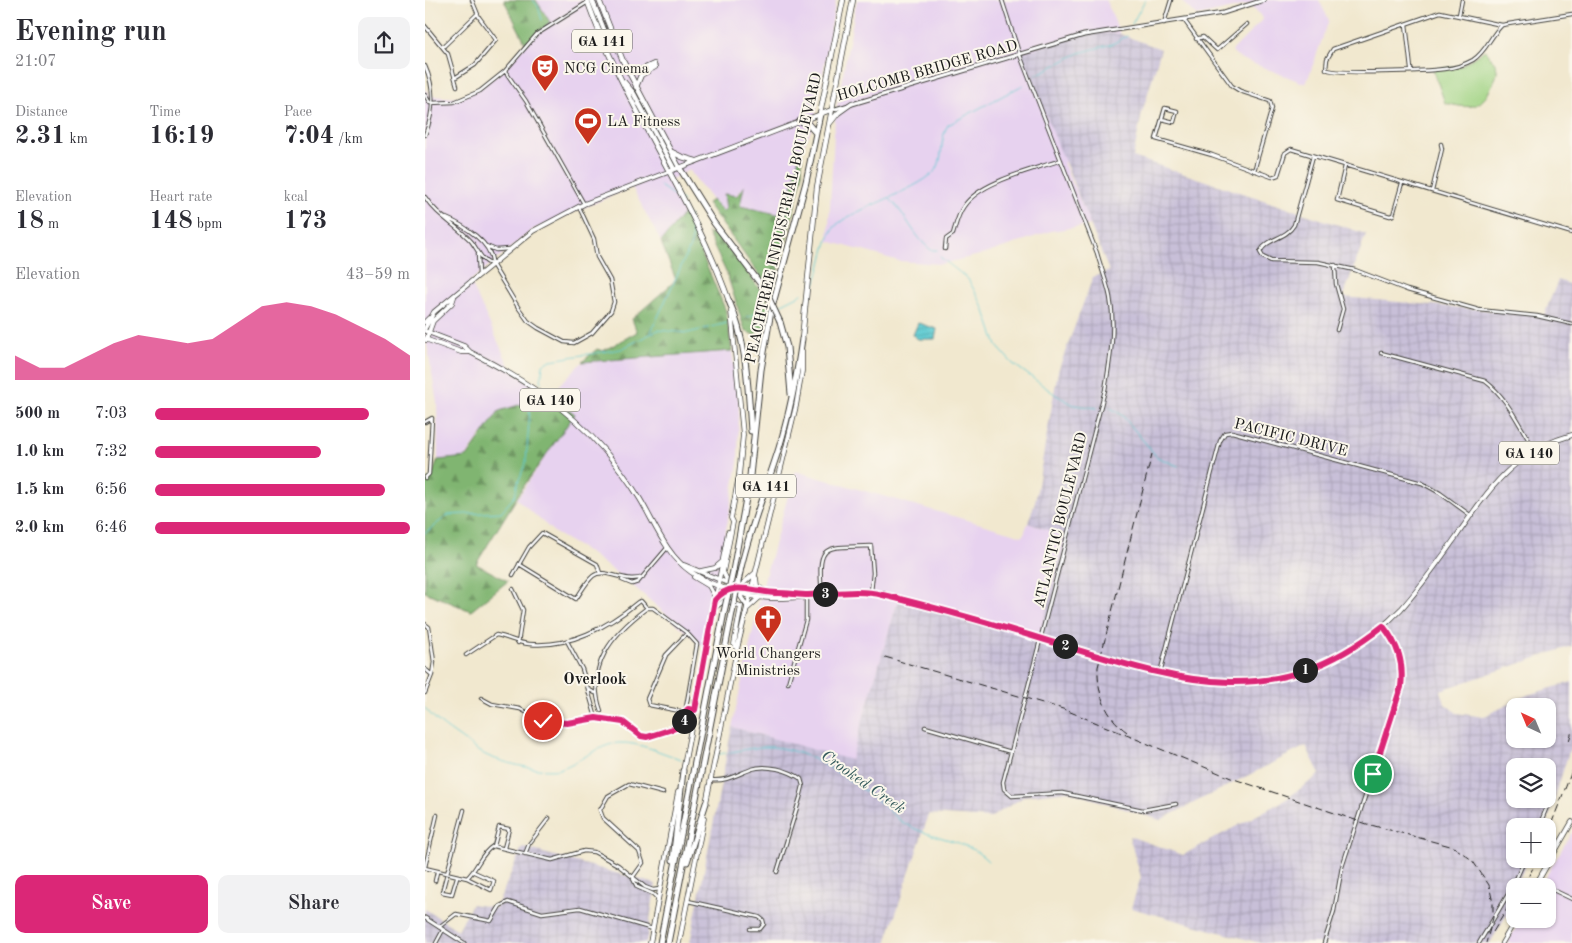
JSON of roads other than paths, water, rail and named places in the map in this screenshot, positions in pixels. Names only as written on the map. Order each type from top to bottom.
[{"type":"highway","name":"GA 141","points":[[599,0],[617,48],[677,168],[714,224],[765,290],[780,322],[789,364],[791,399],[782,438],[752,524],[740,572],[668,943]]},
{"type":"highway","name":"PEACHTREE INDUSTRIAL BOULEVARD","points":[[660,943],[750,476],[759,378],[771,311],[806,182],[843,0]]},
{"type":"highway","name":"PEACHTREE INDUSTRIAL BOULEVARD","points":[[802,339],[811,234],[828,126],[853,0]]},
{"type":"highway","name":"GA 141","points":[[589,1],[602,42],[703,236],[736,317],[750,401],[752,449]]},
{"type":"highway","points":[[589,1],[605,32],[617,48]]},
{"type":"highway","points":[[627,67],[636,71],[654,66],[641,75],[636,87]]},
{"type":"highway","points":[[620,77],[634,94],[677,168]]},
{"type":"highway","points":[[828,126],[838,113],[852,103]]},
{"type":"highway","points":[[800,121],[809,124],[816,134]]},
{"type":"highway","points":[[669,149],[682,157],[697,161]]},
{"type":"highway","points":[[791,399],[802,339]]},
{"type":"highway","points":[[670,894],[683,771]]},
{"type":"highway","points":[[680,882],[706,803]]},
{"type":"main road","name":"HOLCOMB BRIDGE ROAD","points":[[470,352],[461,352],[425,341],[429,318],[533,231],[581,206],[831,110]]},
{"type":"main road","name":"HOLCOMB BRIDGE ROAD","points":[[426,331],[435,319],[452,303],[454,297]]},
{"type":"main road","points":[[650,943],[714,608],[717,583],[741,466],[743,435],[735,338],[729,301]]},
{"type":"main road","points":[[425,322],[429,318]]},
{"type":"main road","name":"GA 140","points":[[426,331],[464,346],[470,352],[536,390],[582,427],[626,478],[668,547],[692,573],[717,583],[751,590],[806,595],[871,592],[1041,638],[1160,673],[1203,682],[1230,683],[1279,677],[1309,668],[1335,657],[1365,640],[1383,626],[1416,592],[1497,480],[1535,450],[1572,434]]},
{"type":"main road","points":[[679,943],[737,649],[797,406],[802,371],[802,339]]},
{"type":"main road","points":[[731,518],[733,522],[723,572],[725,578],[735,587],[751,596]]},
{"type":"main road","points":[[699,571],[715,568],[723,560]]},
{"type":"main road","points":[[683,564],[690,574],[709,586],[715,598]]},
{"type":"main road","name":"GA 140","points":[[683,564],[699,571],[717,583]]},
{"type":"main road","points":[[715,598],[744,583],[756,571]]},
{"type":"main road","points":[[756,571],[756,581],[761,590],[792,593]]},
{"type":"main road","points":[[717,583],[735,587],[744,598],[747,608]]},
{"type":"main road","name":"GA 140","points":[[738,593],[760,598],[791,600],[806,595]]},
{"type":"main road","points":[[747,608],[760,598]]},
{"type":"main road","points":[[714,608],[725,600],[741,606],[734,644],[737,649]]},
{"type":"main road","points":[[1540,878],[1571,824]]},
{"type":"main road","points":[[1502,943],[1511,928]]},
{"type":"street","points":[[456,77],[475,65],[496,40],[477,14],[472,0]]},
{"type":"street","name":"ATLANTIC BOULEVARD","points":[[1003,0],[1020,54],[1097,253],[1111,300],[1111,352],[1100,406],[1003,782],[1007,792],[1012,796],[1062,793],[1143,810],[1176,804]]},
{"type":"street","points":[[1163,24],[1171,0]]},
{"type":"street","name":"HOLCOMB BRIDGE ROAD","points":[[831,110],[1084,35],[1184,20],[1243,8],[1264,0]]},
{"type":"street","points":[[1459,15],[1462,0]]},
{"type":"street","points":[[430,103],[454,102],[465,98],[505,71],[537,34],[589,1]]},
{"type":"street","points":[[1502,25],[1483,52],[1466,63],[1444,69],[1342,72],[1330,72],[1326,69],[1327,58],[1333,49],[1440,12],[1502,25],[1572,14]]},
{"type":"street","points":[[443,47],[477,14]]},
{"type":"street","points":[[1184,20],[1196,39],[1233,86],[1240,91],[1270,101],[1272,104],[1254,171]]},
{"type":"street","points":[[1196,39],[1203,37],[1217,50],[1247,24]]},
{"type":"street","points":[[1405,24],[1411,69]]},
{"type":"street","points":[[425,26],[443,47],[456,77],[457,86]]},
{"type":"street","points":[[425,66],[433,88],[433,98],[430,103],[425,135]]},
{"type":"street","points":[[481,242],[491,257],[492,264],[528,321],[564,342],[574,343],[592,334],[611,311],[614,302],[610,280],[597,258],[594,239],[581,206],[525,101],[505,71]]},
{"type":"street","points":[[425,95],[430,103]]},
{"type":"street","points":[[1162,119],[1174,122],[1177,111],[1165,108],[1155,139],[1212,155],[1276,178],[1285,153],[1291,149],[1572,233]]},
{"type":"street","points":[[1432,191],[1442,149],[1441,144]]},
{"type":"street","points":[[1313,156],[1294,225],[1286,234],[1266,244],[1261,249],[1260,254],[1271,261],[1319,262],[1355,270],[1407,290],[1476,309],[1503,314],[1537,316],[1572,324]]},
{"type":"street","points":[[945,249],[946,239],[953,234],[959,214],[971,197],[1021,174],[1061,160]]},
{"type":"street","points":[[1345,166],[1337,200],[1390,216],[1393,215],[1402,182]]},
{"type":"street","points":[[425,197],[434,210],[476,247],[486,262],[492,264]]},
{"type":"street","points":[[444,218],[470,232],[492,250],[511,249]]},
{"type":"street","points":[[476,247],[480,261],[479,275]]},
{"type":"street","points":[[1335,265],[1336,284],[1343,309],[1337,330]]},
{"type":"street","points":[[1381,353],[1485,381],[1495,388],[1506,402],[1535,450]]},
{"type":"street","points":[[425,422],[432,418],[429,474],[425,478]]},
{"type":"street","name":"PACIFIC DRIVE","points":[[1160,673],[1219,443],[1225,433],[1232,432],[1422,483],[1440,493],[1470,515]]},
{"type":"street","points":[[513,575],[529,547],[542,533],[597,564],[600,573]]},
{"type":"street","points":[[822,594],[821,558],[825,550],[834,546],[871,546],[873,572],[871,592]]},
{"type":"street","points":[[519,564],[576,599],[593,576],[600,573],[607,573],[632,584],[638,582],[668,547]]},
{"type":"street","points":[[513,588],[523,610],[518,643]]},
{"type":"street","points":[[788,683],[806,620],[806,595]]},
{"type":"street","points":[[466,655],[496,635],[518,643],[540,645],[567,641],[584,636],[610,622],[637,602],[641,601],[647,608]]},
{"type":"street","points":[[481,698],[492,704],[520,709],[543,721],[555,724],[596,718],[623,722],[641,736],[647,737],[679,727],[684,719],[697,647],[695,641],[653,608],[647,608],[629,622],[607,650],[597,670],[595,694],[601,711]]},
{"type":"street","points":[[425,624],[429,627],[433,654],[432,676],[425,691]]},
{"type":"street","points":[[1324,943],[1334,911],[1343,867],[1401,687],[1401,660],[1393,640],[1383,626]]},
{"type":"street","points":[[687,633],[666,655],[647,699],[649,705],[685,712],[687,716],[693,717]]},
{"type":"street","points":[[567,641],[582,669],[596,718]]},
{"type":"street","points":[[425,669],[432,676]]},
{"type":"street","points":[[588,690],[595,694]]},
{"type":"street","points":[[685,712],[688,709],[695,710]]},
{"type":"street","points":[[925,727],[1011,752]]},
{"type":"street","points":[[711,780],[729,779],[754,768],[788,771],[801,779],[803,786],[800,798],[777,872]]},
{"type":"street","points":[[633,877],[643,864],[641,854],[603,818],[600,810],[608,796],[629,784],[663,793]]},
{"type":"street","points":[[457,877],[451,894],[443,892],[446,874],[464,810]]},
{"type":"street","points":[[437,815],[425,868],[467,878],[491,890],[494,881],[474,872]]},
{"type":"street","points":[[525,854],[529,844],[549,818]]},
{"type":"street","points":[[494,846],[499,827],[509,829],[504,848]]},
{"type":"street","points":[[467,878],[474,872],[485,850],[494,846],[552,860],[584,851],[594,852],[618,865],[649,889],[660,889]]},
{"type":"street","points":[[1479,943],[1510,892],[1521,868]]},
{"type":"street","points":[[435,881],[437,872]]},
{"type":"street","points":[[633,877],[637,887],[653,894],[658,900]]},
{"type":"street","points":[[1556,891],[1572,899]]},
{"type":"street","points":[[688,900],[759,917],[763,920],[764,924],[760,929],[749,929]]},
{"type":"street","points":[[439,927],[456,914],[491,921],[500,906],[509,902],[542,913],[580,908],[653,929]]},
{"type":"street","points":[[425,918],[464,943]]},
{"type":"street","points":[[436,943],[443,930]]},
{"type":"water","points":[[918,323],[937,329],[935,339],[918,339],[913,335]]},
{"type":"waterway","points":[[533,0],[538,6],[542,20]]},
{"type":"waterway","points":[[1132,24],[1145,0]]},
{"type":"waterway","points":[[1036,75],[1079,53],[1112,44],[1127,36]]},
{"type":"waterway","points":[[812,290],[829,236],[839,222],[926,179],[938,167],[943,136],[948,125],[1023,85]]},
{"type":"waterway","points":[[660,186],[683,202]]},
{"type":"waterway","points":[[890,199],[925,244],[931,250],[937,250]]},
{"type":"waterway","points":[[651,332],[690,247],[692,239],[689,215]]},
{"type":"waterway","points":[[940,257],[968,279],[984,308],[997,346],[1012,363],[1056,395],[1074,405],[1097,408]]},
{"type":"waterway","points":[[778,306],[802,294]]},
{"type":"waterway","points":[[744,318],[764,311]]},
{"type":"waterway","points":[[541,382],[543,364],[551,360],[621,349],[658,330],[688,333],[727,323]]},
{"type":"waterway","points":[[425,533],[448,515],[501,512],[515,496],[526,462],[530,408],[527,399]]},
{"type":"waterway","points":[[1109,407],[1122,415],[1157,457],[1178,466]]},
{"type":"waterway","name":"Crooked Creek","points":[[425,708],[439,722],[478,751],[498,760],[520,766],[552,770],[559,769],[597,750],[618,743],[642,746],[681,759]]},
{"type":"waterway","name":"Crooked Creek","points":[[719,754],[766,747],[786,749],[800,753],[827,766],[853,783],[881,803],[904,823],[919,831],[970,848],[988,861]]},
{"type":"railway","points":[[1127,732],[1113,719],[1104,703],[1099,686],[1098,667],[1152,454]]},
{"type":"railway","points":[[885,657],[1063,709],[1231,778],[1367,824],[1454,847],[1472,860],[1489,885],[1493,903],[1493,918],[1486,943]]},
{"type":"railway","points":[[1569,741],[1572,731]]},
{"type":"railway","points":[[1554,818],[1572,771]]},
{"type":"railway","points":[[1527,878],[1533,868]]},
{"type":"railway","points":[[1493,932],[1506,911]]},
{"type":"place","name":"NCG Cinema","points":[[545,92]]},
{"type":"place","name":"LA Fitness","points":[[588,145]]},
{"type":"place","name":"World Changers Ministries","points":[[768,643]]},
{"type":"district","name":"Overlook","points":[[595,678]]}]
